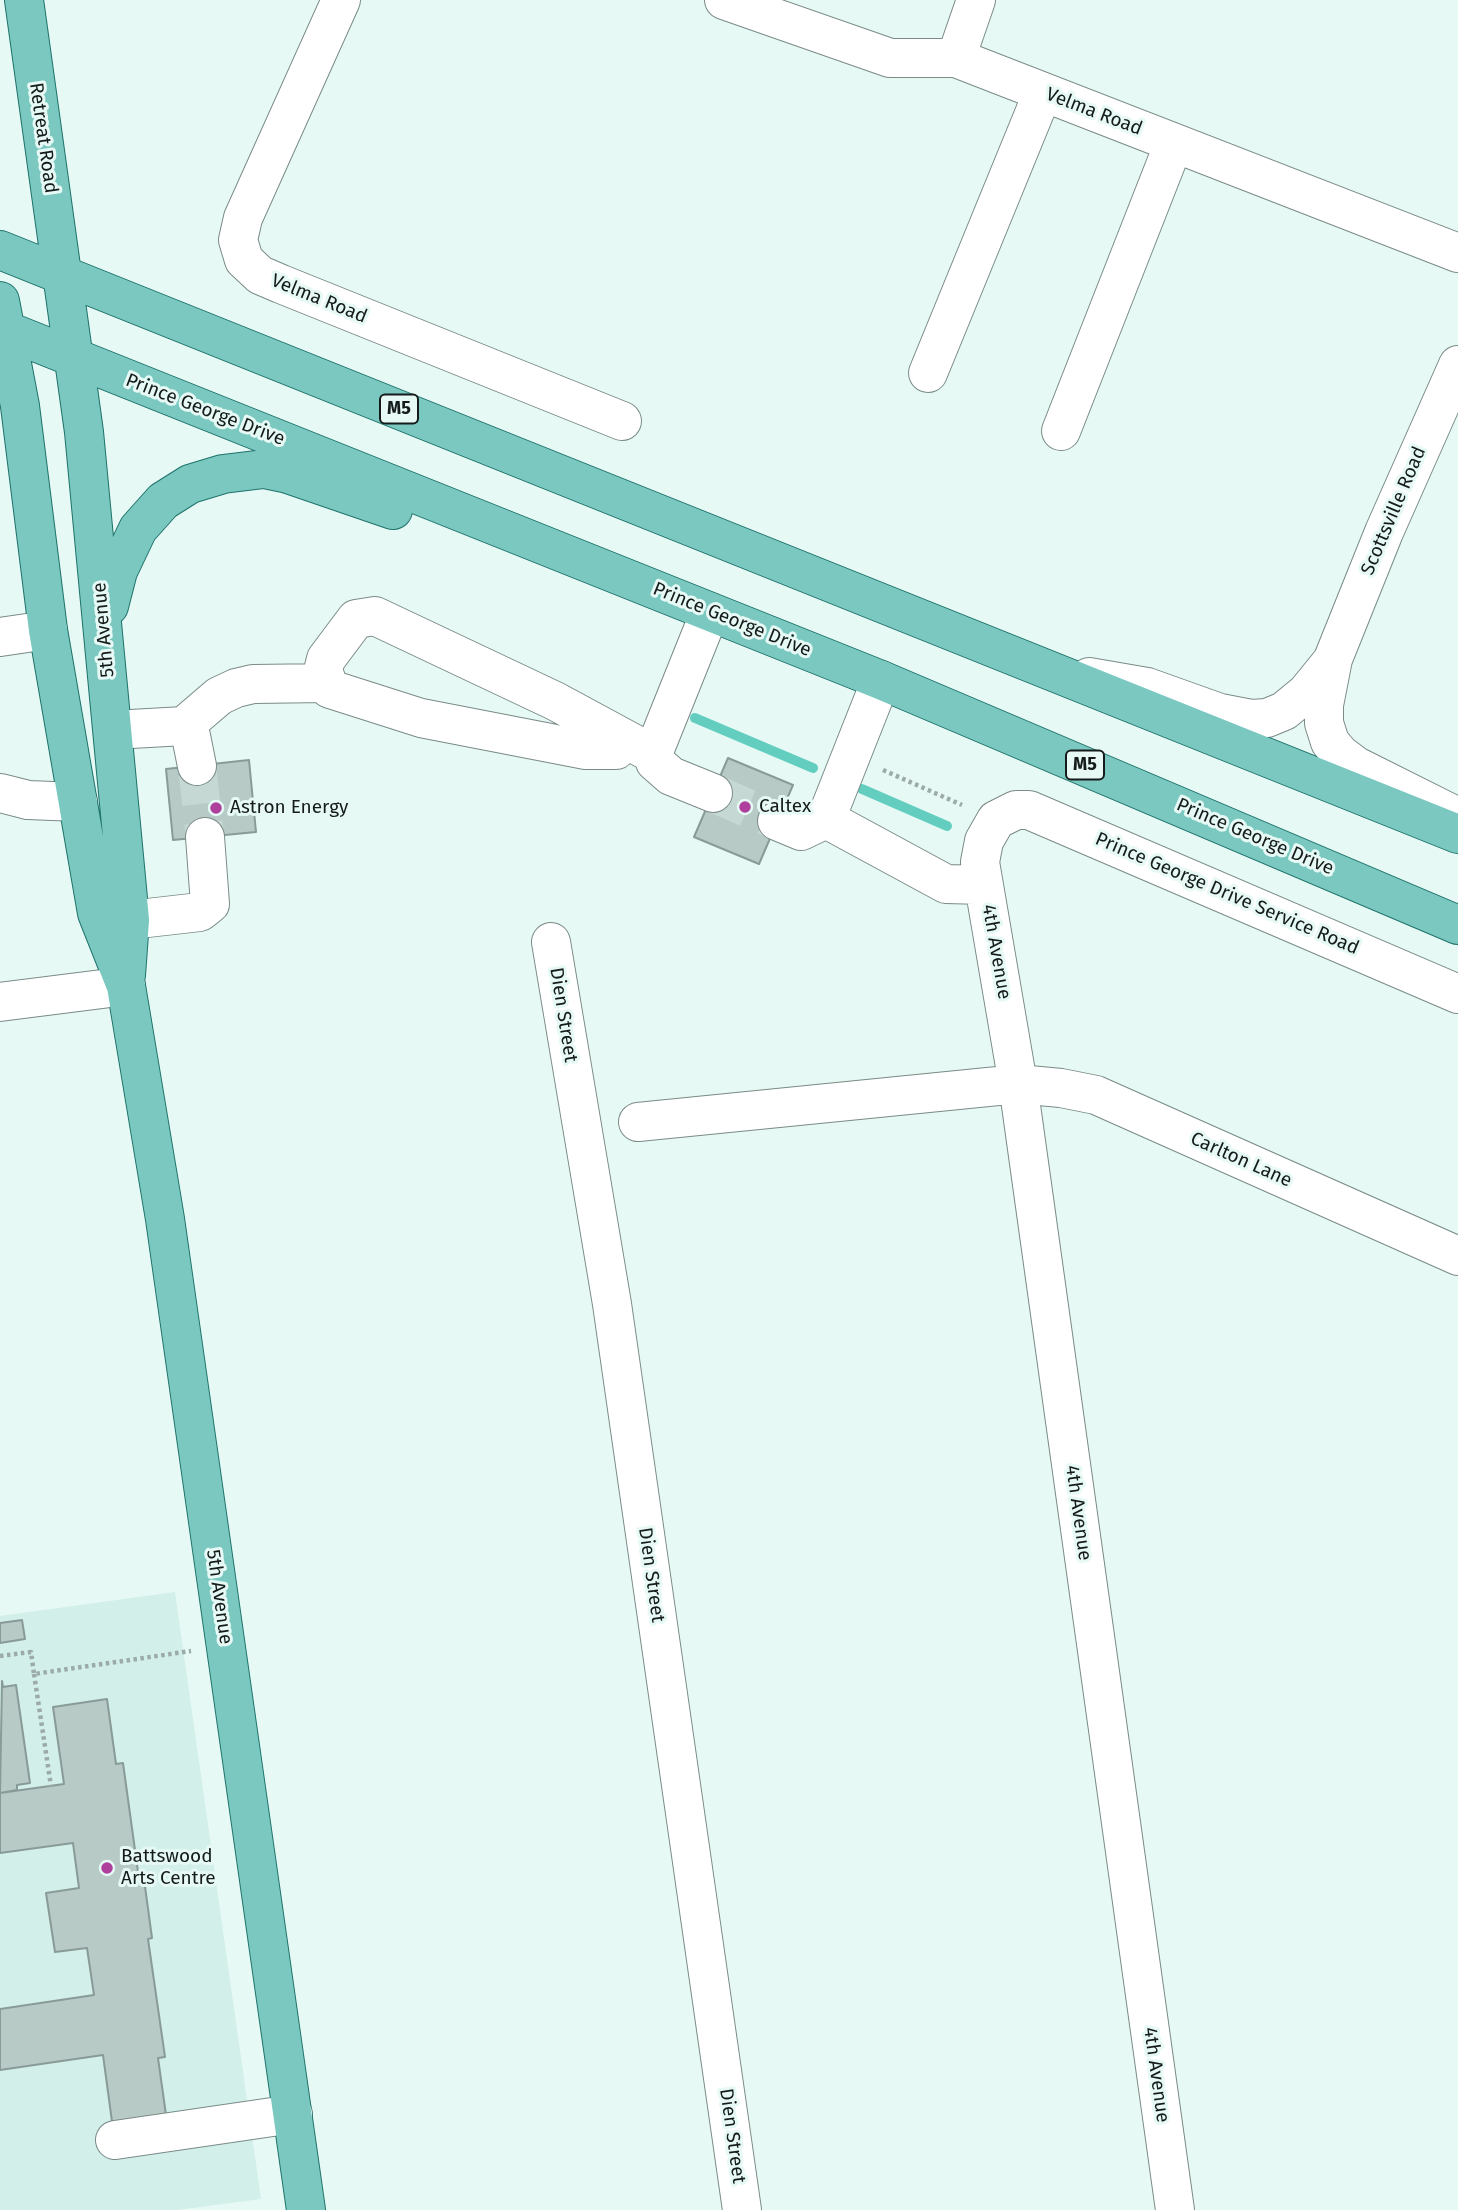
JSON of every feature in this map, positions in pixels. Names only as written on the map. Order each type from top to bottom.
[{"type":"main road","name":"Retreat Road","points":[[24,0],[64,275]]},
{"type":"main road","name":"M5","points":[[0,250],[656,510],[1045,671],[1458,834]]},
{"type":"main road","name":"5th Avenue","points":[[64,275],[104,629],[130,920],[126,986]]},
{"type":"main road","name":"5th Avenue","points":[[2,319],[20,406],[48,630],[97,913],[126,986],[167,1233],[306,2210]]},
{"type":"main road","name":"Prince George Drive","points":[[2,319],[75,359],[492,522],[881,680],[1458,925]]},
{"type":"main road","points":[[104,629],[118,571],[138,529],[163,501],[190,484],[223,474],[264,469],[288,474],[407,515],[492,522]]},
{"type":"street","name":"Velma Road","points":[[341,0],[243,218],[239,240],[244,260],[260,275],[281,284],[622,421]]},
{"type":"street","name":"Velma Road","points":[[724,0],[890,58],[956,58],[1458,253]]},
{"type":"street","points":[[956,58],[976,0]]},
{"type":"street","points":[[928,373],[1043,92]]},
{"type":"street","points":[[1061,431],[1174,143]]},
{"type":"street","name":"Scottsville Road","points":[[1458,365],[1384,532],[1333,659],[1324,705],[1324,723],[1330,742],[1340,754],[1356,766],[1458,817]]},
{"type":"street","points":[[638,747],[710,612]]},
{"type":"street","points":[[326,683],[323,671],[326,659],[348,627],[356,619],[375,616],[555,701],[638,747],[671,776],[713,793]]},
{"type":"street","points":[[0,637],[48,630]]},
{"type":"street","name":"Scottsville Road","points":[[1045,671],[1147,687],[1220,713],[1251,719],[1267,718],[1284,711],[1306,693],[1333,659]]},
{"type":"street","points":[[777,821],[801,831],[825,819],[881,680]]},
{"type":"street","points":[[113,730],[184,726],[219,696],[253,684],[326,683],[338,692],[421,718],[586,750],[613,751],[638,747]]},
{"type":"street","points":[[184,726],[191,736],[197,766]]},
{"type":"street","points":[[0,793],[28,800],[78,802]]},
{"type":"street","name":"Prince George Drive Service Road","points":[[981,813],[1029,810],[1044,815],[1458,994]]},
{"type":"street","name":"4th Avenue","points":[[981,813],[984,885],[1018,1084],[1175,2210]]},
{"type":"street","points":[[825,819],[946,884],[984,885]]},
{"type":"street","points":[[130,920],[200,912],[210,904],[205,837]]},
{"type":"street","name":"Dien Street","points":[[551,942],[614,1317],[742,2210]]},
{"type":"street","points":[[0,1002],[126,986]]},
{"type":"street","name":"Carlton Lane","points":[[638,1122],[1018,1084],[1061,1088],[1096,1095],[1458,1256]]},
{"type":"street","points":[[115,2140],[292,2114]]},
{"type":"path","points":[[877,767],[981,813]]},
{"type":"path","points":[[34,1674],[196,1650]]},
{"type":"path","points":[[0,1657],[31,1652],[51,1786]]},
{"type":"shaded area","name":"Battswood Arts Centre","points":[[175,1592],[261,2199],[177,2210],[0,2210],[0,1616]]},
{"type":"building","name":"Caltex","points":[[728,758],[793,785],[759,864],[694,837]]},
{"type":"building","points":[[249,760],[256,832],[173,840],[166,769]]},
{"type":"building","points":[[22,1620],[25,1639],[0,1643],[0,1623]]},
{"type":"building","points":[[2,1681],[3,1687],[16,1685],[30,1783],[17,1785],[17,1790],[0,1793]]},
{"type":"building","points":[[107,1699],[116,1764],[123,1763],[139,1879],[144,1879],[152,1938],[148,1939],[165,2057],[158,2058],[167,2122],[113,2129],[103,2055],[0,2070],[0,2009],[94,1995],[87,1948],[55,1952],[46,1893],[79,1888],[73,1843],[0,1853],[0,1793],[64,1784],[53,1707]]},
{"type":"waterway","points":[[695,718],[813,768]]},
{"type":"waterway","points":[[862,789],[947,826]]},
{"type":"tunnel","points":[[197,766],[205,837]]},
{"type":"tunnel","points":[[713,793],[777,821]]},
{"type":"place","name":"Caltex","points":[[745,807]]},
{"type":"place","name":"Astron Energy","points":[[216,808]]},
{"type":"place","name":"Battswood Arts Centre","points":[[107,1868]]}]
